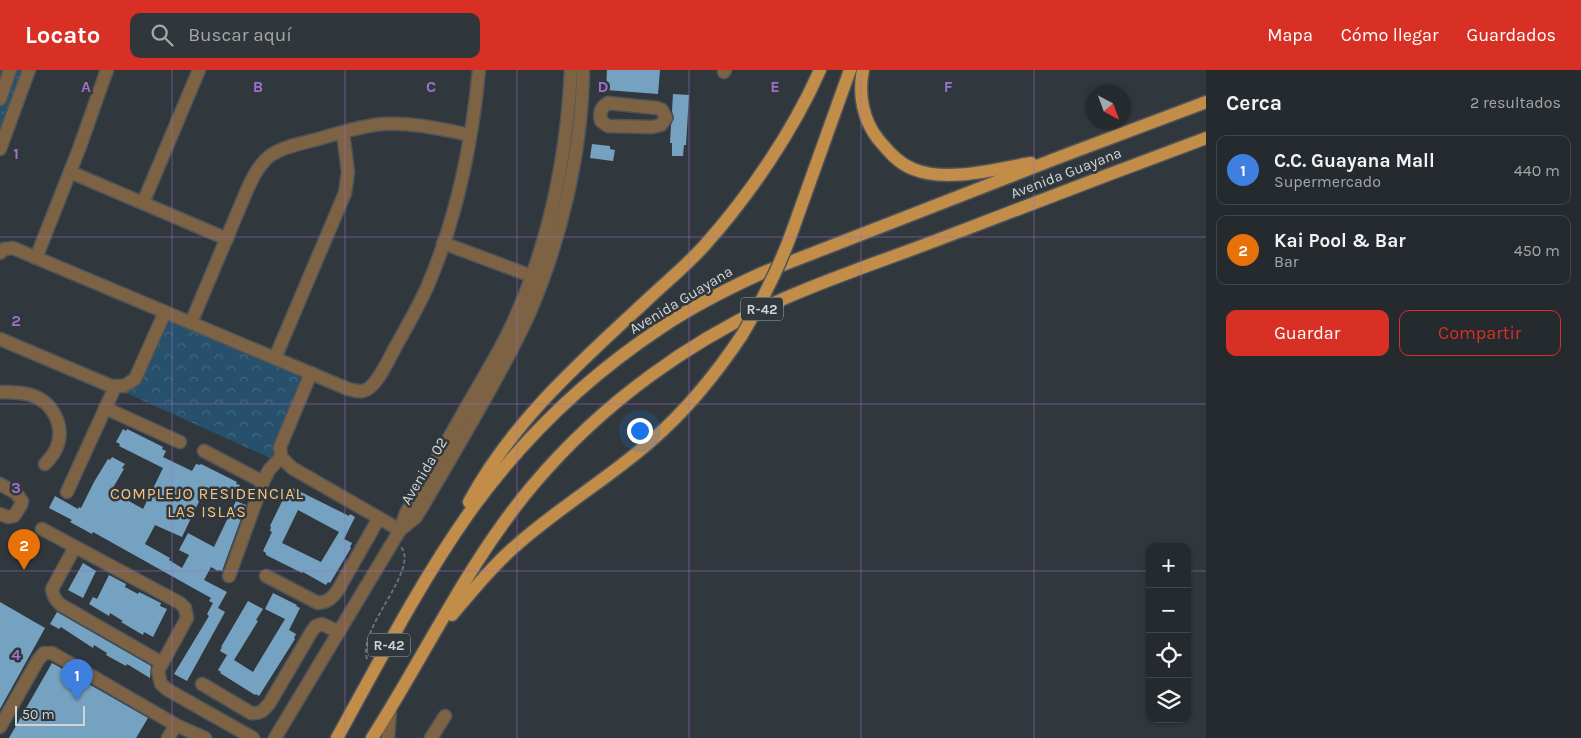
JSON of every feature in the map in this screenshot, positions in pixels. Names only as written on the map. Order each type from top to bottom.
[{"type":"main road","points":[[442,553],[479,483],[521,425],[559,383],[703,247],[737,206],[778,147],[820,70]]},
{"type":"main road","points":[[431,639],[475,588],[517,544],[634,455],[675,419],[710,381],[742,335],[768,290],[781,262],[850,70]]},
{"type":"main road","points":[[863,70],[861,94],[868,124],[891,155],[912,169],[938,175],[954,174],[1060,157]]},
{"type":"main road","name":"Avenida Guayana","points":[[337,738],[442,553],[487,489],[546,423],[587,383],[616,360],[663,326],[714,296],[762,273],[1206,102]]},
{"type":"main road","name":"Avenida Guayana","points":[[372,738],[488,544],[535,483],[560,455],[607,410],[645,380],[687,350],[751,315],[789,297],[1206,138]]},
{"type":"street","points":[[0,99],[10,70]]},
{"type":"street","points":[[0,149],[29,70]]},
{"type":"street","points":[[36,258],[107,70]]},
{"type":"street","points":[[143,203],[199,70]]},
{"type":"street","points":[[0,253],[13,248],[355,391],[365,391],[373,385],[417,307],[428,285],[443,243],[460,187],[470,135],[479,70]]},
{"type":"street","name":"Avenida 02","points":[[536,278],[558,181],[570,101],[571,70]]},
{"type":"street","name":"Avenida 02","points":[[275,738],[397,535],[406,513],[504,341],[556,236],[572,169],[581,112],[583,70]]},
{"type":"street","points":[[581,112],[600,114]]},
{"type":"street","points":[[191,323],[254,176],[264,161],[280,151],[367,127],[393,124],[419,126],[470,135]]},
{"type":"street","points":[[275,358],[345,193],[348,172],[343,133]]},
{"type":"street","points":[[70,172],[226,239]]},
{"type":"street","points":[[443,243],[536,278]]},
{"type":"street","points":[[0,339],[115,387],[124,386],[134,379],[165,312]]},
{"type":"street","points":[[311,373],[280,447],[281,457],[292,468],[379,518],[397,535]]},
{"type":"street","points":[[67,492],[115,387]]},
{"type":"street","points":[[0,392],[18,392],[31,395],[40,399],[54,413],[60,436],[56,448],[44,464]]},
{"type":"street","points":[[104,408],[180,442]]},
{"type":"street","points":[[204,451],[263,482]]},
{"type":"street","points":[[229,576],[263,482],[269,470],[281,457]]},
{"type":"street","points":[[0,484],[16,492],[22,501],[14,516],[8,517],[0,514]]},
{"type":"street","points":[[266,576],[318,603],[331,599],[379,518]]},
{"type":"street","points":[[42,528],[180,603],[185,608],[187,618],[158,671],[162,684],[168,690],[253,738]]},
{"type":"street","points":[[76,547],[52,589],[52,595],[60,605],[162,663]]},
{"type":"street","points":[[202,684],[250,713],[258,714],[269,704],[304,643],[316,626],[322,624],[338,632]]},
{"type":"street","points":[[0,727],[38,660],[44,653],[52,654],[176,725],[205,738]]},
{"type":"street","points":[[388,738],[390,710]]},
{"type":"street","points":[[431,738],[445,716]]},
{"type":"street","points":[[168,738],[176,725]]},
{"type":"path","points":[[375,669],[369,663],[365,650],[377,620],[401,575],[405,559],[404,550],[397,535]]},
{"type":"green space","points":[[0,70],[29,70],[0,149]]},
{"type":"green space","points":[[165,312],[311,373],[280,447],[292,468],[111,386],[124,386]]},
{"type":"building","points":[[607,70],[660,70],[658,94],[606,90]]},
{"type":"building","points":[[673,94],[689,95],[686,145],[684,145],[683,156],[672,156],[672,143],[670,143],[671,125],[674,118],[672,111]]},
{"type":"building","points":[[592,144],[610,146],[610,149],[615,150],[613,161],[590,158]]},
{"type":"building","points":[[123,429],[126,431],[127,429],[163,447],[162,449],[166,451],[163,457],[192,471],[196,464],[201,464],[240,485],[233,500],[206,487],[182,537],[155,525],[145,544],[170,558],[169,560],[182,568],[189,555],[179,550],[188,533],[214,547],[236,501],[246,505],[222,571],[211,567],[204,580],[227,592],[218,608],[225,612],[187,681],[174,674],[209,616],[207,614],[213,603],[209,601],[211,598],[93,532],[92,534],[70,522],[72,520],[49,508],[55,496],[78,509],[79,507],[81,508],[94,482],[108,459],[110,460],[112,457],[125,464],[111,491],[143,509],[163,468],[119,446],[120,444],[116,442]]},
{"type":"building","points":[[291,487],[349,516],[350,514],[355,517],[344,539],[352,543],[351,548],[330,583],[328,582],[326,585],[266,555],[263,551],[272,532],[270,531],[270,526],[288,489],[290,490]],"holes":[[[298,510],[339,532],[321,562],[282,543]]]},
{"type":"building","points":[[83,563],[96,571],[83,598],[68,590]]},
{"type":"building","points":[[109,575],[126,584],[125,587],[161,603],[160,606],[167,609],[153,637],[144,632],[143,635],[110,613],[109,616],[89,604],[93,597],[97,599]]},
{"type":"building","points":[[273,593],[300,608],[289,630],[296,634],[295,639],[259,696],[220,673],[218,670],[227,655],[220,651],[248,601],[263,609],[256,620],[258,621],[234,660],[253,672],[285,619],[265,609]]},
{"type":"building","points":[[0,602],[45,628],[0,709]]},
{"type":"building","points":[[57,612],[151,666],[150,678],[127,664],[126,666],[106,655],[107,653],[94,645],[93,648],[61,627],[59,629],[50,624]]},
{"type":"building","points":[[52,663],[148,718],[136,738],[9,738]]},
{"type":"place","name":"Kai Pool & Bar","points":[[24,570]]},
{"type":"place","name":"C.C. Guayana Mall","points":[[77,700]]},
{"type":"district","name":"COMPLEJO RESIDENCIAL LAS ISLAS","points":[[207,502]]}]
